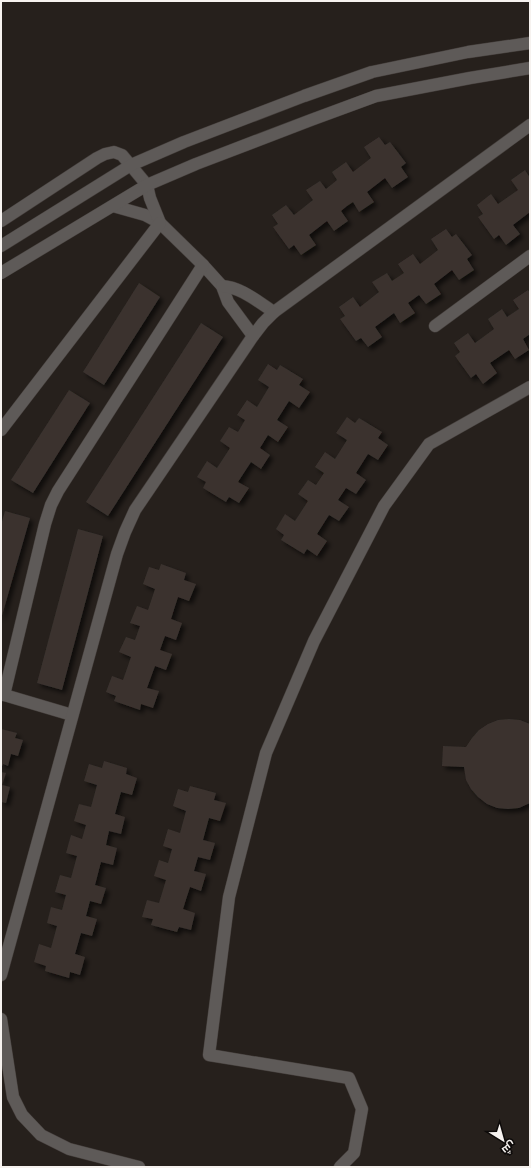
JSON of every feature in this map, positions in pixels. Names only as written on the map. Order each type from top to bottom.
[{"type":"street","points":[[1,246],[130,165],[199,136],[372,72],[468,52],[530,43]]},
{"type":"street","points":[[1,273],[147,185],[224,153],[376,96],[530,68]]},
{"type":"street","points":[[1,976],[117,554],[124,532],[135,510],[253,336],[274,312],[530,125]]},
{"type":"street","points":[[1,221],[105,154],[114,152],[122,155],[147,185],[150,198],[160,223]]},
{"type":"street","points":[[113,206],[145,215],[160,223],[222,286],[228,302],[253,336]]},
{"type":"street","points":[[1,430],[160,223]]},
{"type":"street","points":[[435,326],[530,256]]},
{"type":"street","points":[[72,715],[3,694],[45,524],[51,505],[58,491],[203,265]]},
{"type":"street","points":[[222,286],[231,286],[238,289],[274,312]]},
{"type":"street","points":[[340,1167],[354,1153],[362,1109],[349,1078],[209,1055],[229,897],[266,753],[314,641],[384,506],[429,444],[530,387]]},
{"type":"street","points":[[1,1019],[13,1097],[22,1115],[41,1135],[69,1149],[139,1167]]},
{"type":"building","points":[[379,137],[385,145],[390,142],[406,163],[401,167],[408,177],[392,188],[385,178],[367,192],[374,202],[359,212],[353,202],[347,206],[341,211],[348,221],[334,231],[327,221],[309,235],[316,245],[301,255],[294,245],[289,249],[273,227],[278,224],[272,215],[286,205],[294,215],[313,200],[306,190],[320,181],[326,189],[337,180],[332,172],[346,162],[353,172],[371,158],[364,147]]},
{"type":"building","points":[[525,170],[530,178],[530,212],[513,225],[520,234],[506,245],[499,235],[494,239],[478,217],[483,214],[477,205],[491,194],[498,204],[518,190],[511,180]]},
{"type":"building","points":[[446,229],[452,237],[456,234],[472,255],[467,259],[474,270],[459,280],[452,270],[434,284],[441,294],[426,304],[419,295],[408,303],[415,313],[400,323],[394,313],[375,327],[382,337],[368,347],[361,338],[356,341],[340,319],[345,316],[339,307],[353,297],[360,307],[379,292],[372,282],[387,273],[392,281],[404,273],[398,264],[413,254],[420,264],[438,250],[431,239]]},
{"type":"building","points":[[139,283],[160,297],[104,385],[83,372]]},
{"type":"building","points":[[528,290],[530,293],[530,334],[523,339],[529,350],[515,359],[509,350],[490,363],[497,373],[483,384],[476,374],[471,378],[455,356],[460,352],[454,343],[468,333],[475,343],[494,329],[488,319],[502,309],[507,317],[519,309],[513,300]]},
{"type":"building","points":[[201,323],[223,337],[108,516],[86,502]]},
{"type":"building","points":[[268,364],[277,370],[280,365],[303,379],[299,385],[310,392],[299,408],[289,401],[277,420],[288,427],[278,442],[268,435],[260,448],[270,455],[261,469],[251,462],[238,482],[249,488],[239,503],[229,497],[226,502],[203,488],[206,482],[197,477],[207,461],[217,468],[230,448],[220,441],[229,427],[238,432],[245,420],[237,415],[247,400],[257,407],[269,387],[258,380]]},
{"type":"building","points":[[69,390],[90,403],[33,493],[11,480]]},
{"type":"building","points":[[347,417],[355,423],[359,418],[382,432],[378,438],[388,445],[378,460],[368,454],[356,473],[366,480],[356,494],[346,488],[338,500],[349,507],[339,521],[329,515],[317,534],[327,541],[317,556],[307,549],[304,554],[281,540],[284,535],[276,529],[285,514],[295,521],[308,501],[298,494],[308,480],[316,485],[324,473],[315,467],[325,452],[335,459],[347,440],[336,433]]},
{"type":"building","points":[[5,511],[30,518],[1,619],[1,525]]},
{"type":"building","points":[[78,529],[103,536],[62,690],[37,683]]},
{"type":"building","points":[[161,564],[186,573],[184,580],[196,584],[189,601],[178,597],[171,619],[182,623],[176,640],[165,636],[160,650],[172,654],[166,670],[155,666],[147,688],[159,691],[153,708],[141,704],[140,710],[114,701],[116,696],[106,692],[112,676],[123,680],[131,657],[119,652],[126,637],[135,640],[140,626],[130,623],[137,606],[148,610],[155,589],[143,584],[149,567],[159,570]]},
{"type":"building","points":[[498,720],[520,720],[530,724],[530,803],[519,808],[508,809],[497,808],[487,804],[478,797],[466,780],[464,767],[442,766],[443,746],[466,747],[479,730],[488,724]]},
{"type":"building","points":[[1,729],[17,733],[15,738],[23,740],[18,756],[11,754],[8,766],[3,764],[1,769]]},
{"type":"building","points":[[104,761],[127,768],[126,774],[137,778],[132,795],[121,792],[115,814],[125,817],[121,834],[109,831],[106,845],[117,848],[113,865],[101,862],[95,885],[106,888],[101,904],[90,901],[86,916],[97,919],[92,936],[81,933],[75,954],[85,957],[80,975],[70,972],[69,978],[45,971],[46,966],[34,962],[39,944],[51,948],[57,926],[47,923],[51,907],[62,910],[66,895],[55,892],[60,875],[71,878],[77,856],[66,853],[71,835],[82,839],[86,825],[74,821],[79,804],[91,807],[97,785],[84,781],[89,764],[102,768]]},
{"type":"building","points":[[1,772],[6,773],[2,785],[10,787],[6,803],[1,802]]},
{"type":"building","points":[[190,786],[216,793],[214,800],[226,803],[220,821],[209,818],[203,840],[215,843],[210,860],[198,857],[194,871],[206,874],[201,891],[190,887],[183,909],[195,913],[191,930],[179,927],[177,932],[151,925],[153,919],[142,917],[147,900],[159,903],[166,880],[154,876],[159,860],[168,863],[172,849],[163,846],[168,829],[180,833],[186,811],[173,806],[178,789],[188,792]]}]
